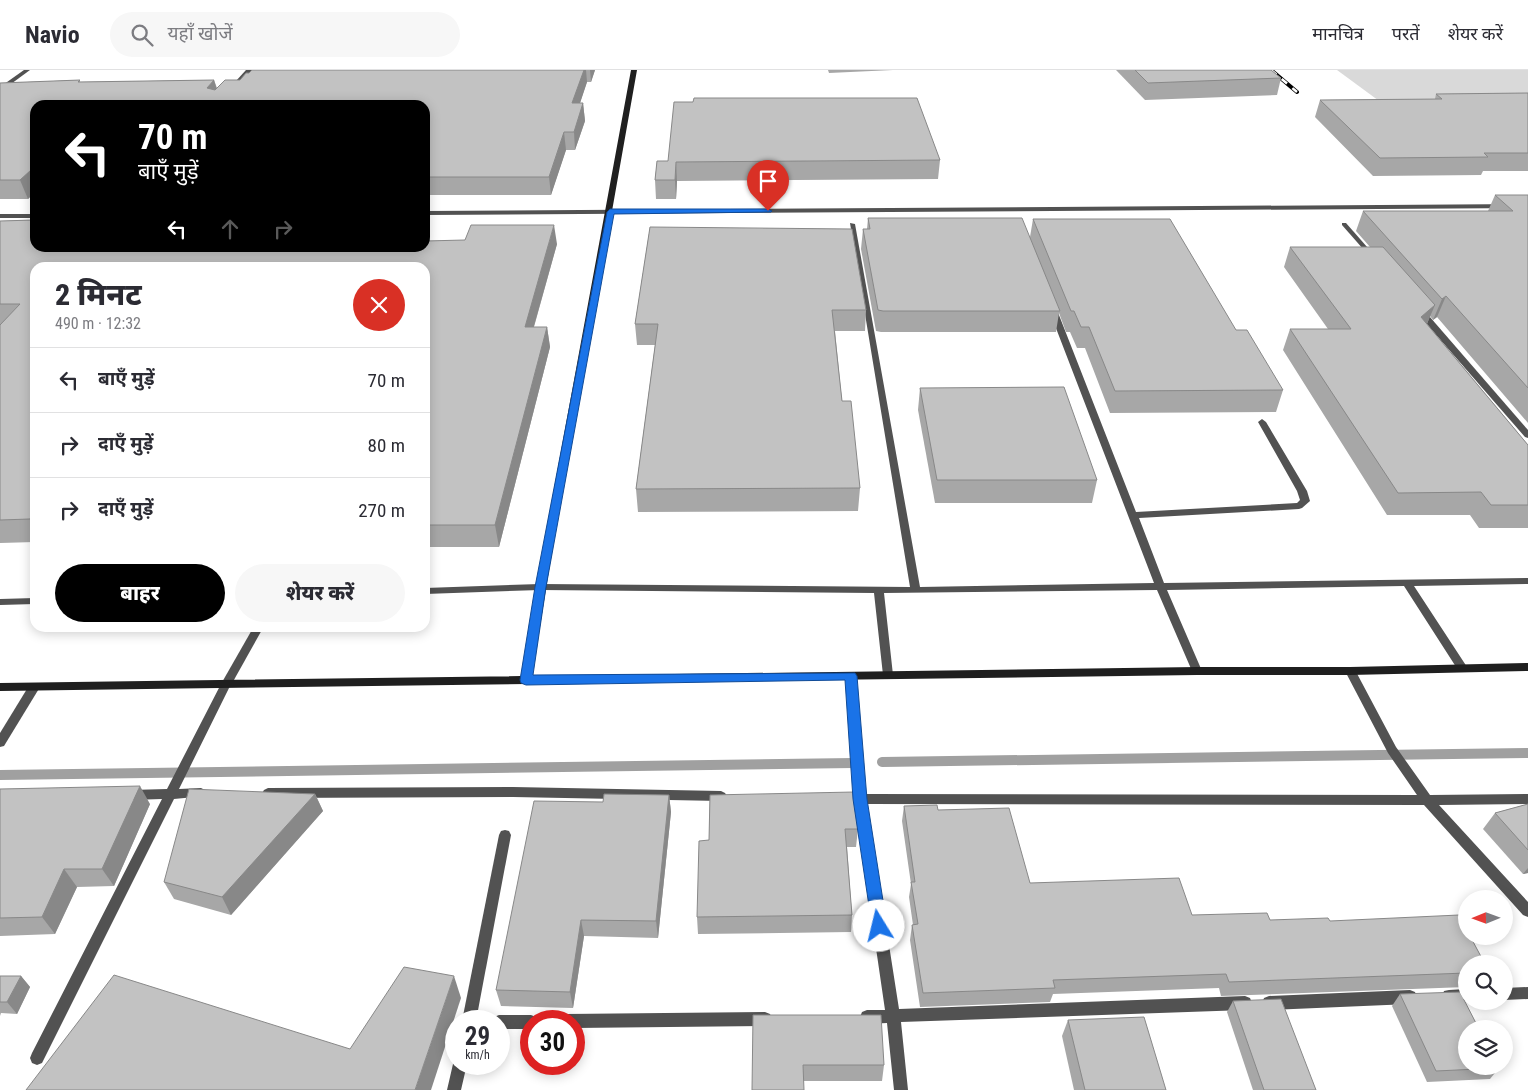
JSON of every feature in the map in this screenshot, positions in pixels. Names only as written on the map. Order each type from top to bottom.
[{"type":"street","points":[[0,91],[27,70]]},
{"type":"street","points":[[221,100],[249,70]]},
{"type":"street","points":[[526,680],[540,587],[610,212],[634,70]]},
{"type":"street","points":[[219,91],[229,90]]},
{"type":"street","points":[[0,91],[10,92]]},
{"type":"street","points":[[430,213],[1528,206]]},
{"type":"street","points":[[0,216],[30,216]]},
{"type":"street","points":[[852,224],[916,590]]},
{"type":"street","points":[[1344,224],[1377,262]]},
{"type":"street","points":[[1050,302],[1161,587],[1197,670]]},
{"type":"street","points":[[1416,307],[1528,435]]},
{"type":"street","points":[[1132,514],[1299,506],[1304,501],[1302,490],[1262,422]]},
{"type":"street","points":[[430,591],[540,587],[916,590],[1528,581]]},
{"type":"street","points":[[1408,584],[1462,668]]},
{"type":"street","points":[[880,590],[888,675]]},
{"type":"street","points":[[0,602],[30,601]]},
{"type":"street","points":[[37,1058],[226,684],[256,632]]},
{"type":"street","points":[[0,687],[1197,670],[1350,671],[1528,667]]},
{"type":"street","points":[[1350,671],[1392,750],[1428,801],[1528,911]]},
{"type":"street","points":[[851,676],[860,799],[893,1017],[901,1090]]},
{"type":"street","points":[[0,744],[34,687]]},
{"type":"street","points":[[259,793],[504,792],[731,796]]},
{"type":"street","points":[[114,795],[210,793]]},
{"type":"street","points":[[830,798],[1428,801],[1528,799]]},
{"type":"street","points":[[471,1010],[505,835]]},
{"type":"street","points":[[1513,994],[1528,993]]},
{"type":"street","points":[[853,1017],[1458,995]]},
{"type":"street","points":[[585,1021],[783,1018]]},
{"type":"street","points":[[454,1090],[457,1075]]},
{"type":"shaded area","points":[[1337,70],[1528,70],[1528,108],[1390,109]]},
{"type":"building","points":[[252,70],[584,70],[572,103],[583,103],[574,132],[564,132],[549,177],[430,177],[430,100],[30,100],[30,171],[20,180],[0,180],[0,83],[80,80],[78,82],[214,80],[207,88],[215,90],[225,80],[240,80],[246,73]]},
{"type":"building","points":[[1135,70],[1271,70],[1281,78],[1148,83]]},
{"type":"building","points":[[1528,93],[1528,153],[1484,153],[1488,157],[1380,158],[1320,100],[1442,99],[1436,94]]},
{"type":"building","points":[[694,98],[917,98],[940,160],[676,162],[675,180],[655,180],[657,161],[668,161],[674,102],[693,102]]},
{"type":"building","points":[[1495,195],[1528,195],[1528,388],[1446,296],[1442,299],[1363,211],[1513,211]]},
{"type":"building","points":[[868,218],[1022,218],[1060,311],[878,310],[863,229],[870,229]]},
{"type":"building","points":[[1033,219],[1170,219],[1236,330],[1247,330],[1283,390],[1115,391],[1089,327],[1081,327],[1074,311],[1071,311]]},
{"type":"building","points":[[30,220],[30,252],[430,252],[430,241],[465,240],[471,225],[554,225],[525,327],[547,327],[495,525],[430,525],[430,262],[30,262],[30,519],[0,520],[0,325],[20,304],[0,304],[0,221]]},
{"type":"building","points":[[650,227],[852,229],[866,310],[832,310],[842,401],[851,401],[860,488],[636,489],[658,324],[635,324]]},
{"type":"building","points":[[1290,247],[1383,247],[1435,305],[1421,317],[1528,445],[1528,505],[1491,505],[1481,492],[1398,493],[1290,329],[1351,329]]},
{"type":"building","points":[[1064,387],[1097,480],[937,480],[920,388]]},
{"type":"building","points":[[140,786],[102,869],[64,869],[42,917],[0,918],[0,789]]},
{"type":"building","points":[[189,789],[315,794],[222,897],[164,882]]},
{"type":"building","points":[[854,792],[858,829],[845,829],[852,915],[697,917],[699,841],[709,840],[710,795]]},
{"type":"building","points":[[604,794],[669,795],[656,921],[581,920],[570,992],[496,990],[534,801],[603,802]]},
{"type":"building","points":[[1528,804],[1528,850],[1495,813]]},
{"type":"building","points":[[937,805],[938,810],[1009,808],[1030,883],[1179,878],[1192,915],[1267,913],[1270,920],[1328,918],[1330,921],[1458,915],[1458,945],[1475,945],[1480,955],[1458,955],[1458,973],[1229,982],[1226,974],[1053,980],[1055,988],[923,993],[912,925],[918,924],[911,882],[915,882],[904,806]]},
{"type":"building","points":[[404,967],[454,976],[415,1090],[26,1090],[114,975],[350,1049]]},
{"type":"building","points":[[0,976],[21,976],[7,1002],[0,1002]]},
{"type":"building","points":[[1458,992],[1458,1010],[1469,1010],[1474,1020],[1458,1020],[1458,1070],[1436,1071],[1400,994]]},
{"type":"building","points":[[1281,999],[1316,1090],[1264,1090],[1233,1001]]},
{"type":"building","points":[[753,1015],[881,1015],[884,1065],[803,1065],[804,1090],[752,1090]]},
{"type":"building","points":[[1144,1017],[1166,1090],[1085,1090],[1068,1020]]},
{"type":"waterway","points":[[882,762],[1528,753]]},
{"type":"waterway","points":[[0,775],[853,763]]},
{"type":"railway","points":[[1271,70],[1297,92]]},
{"type":"route","points":[[768,211],[610,212],[540,587],[526,680],[851,676],[860,799],[879,926]]}]
